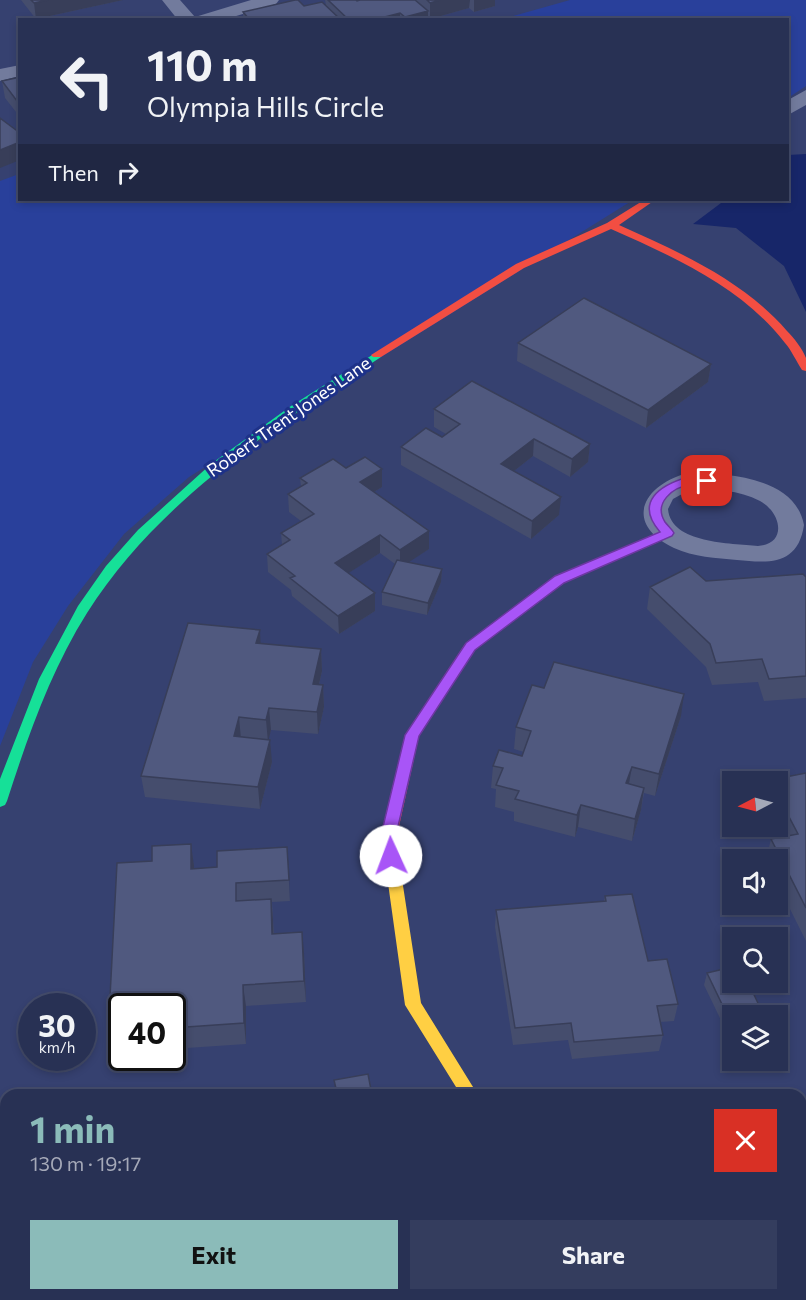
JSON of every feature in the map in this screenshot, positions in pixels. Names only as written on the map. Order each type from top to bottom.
[{"type":"street","points":[[171,0],[186,18]]},
{"type":"street","points":[[209,18],[270,0]]},
{"type":"street","points":[[0,75],[18,70]]},
{"type":"street","points":[[789,108],[806,96]]},
{"type":"street","name":"Robert Trent Jones Lane","points":[[0,801],[19,742],[40,691],[83,609],[127,551],[179,497],[270,426],[478,291],[520,266],[611,225],[648,201]]},
{"type":"street","points":[[611,225],[674,253],[720,278],[758,307],[800,355],[806,368]]},
{"type":"street","points":[[466,1089],[413,1005],[388,835],[412,735],[470,647],[559,580],[668,533],[694,545],[761,555],[778,549],[789,539],[794,526],[789,513],[779,501],[763,492],[707,481],[688,481],[671,486],[660,496],[655,508],[658,521],[668,533]]},
{"type":"shaded area","points":[[570,0],[806,0],[806,86],[789,97],[789,18],[507,18]]},
{"type":"shaded area","points":[[806,154],[806,312],[784,266],[736,228],[693,224],[724,201],[789,201],[789,155]]},
{"type":"shaded area","points":[[18,174],[18,201],[631,201],[189,477],[124,534],[68,606],[33,662],[0,746],[0,181]]},
{"type":"building","points":[[31,0],[48,0],[34,3]]},
{"type":"building","points":[[298,0],[304,6],[322,2],[339,18],[248,18],[243,12]]},
{"type":"building","points":[[328,0],[415,0],[428,11],[405,17],[400,13],[381,18],[347,18]]},
{"type":"building","points":[[18,77],[18,102],[2,81]]},
{"type":"building","points":[[0,118],[18,132],[18,143],[0,150]]},
{"type":"building","points":[[584,298],[711,364],[648,410],[518,343]]},
{"type":"building","points":[[472,381],[590,444],[572,459],[534,439],[501,464],[561,497],[532,521],[401,447],[426,428],[442,437],[460,424],[434,409]]},
{"type":"building","points":[[365,457],[382,469],[360,482],[429,531],[400,550],[380,535],[335,563],[375,593],[338,616],[290,578],[295,576],[267,554],[290,540],[281,533],[314,514],[288,494],[307,483],[300,478],[333,459],[346,468]]},
{"type":"building","points":[[397,560],[442,569],[428,603],[382,592]]},
{"type":"building","points":[[690,567],[706,581],[803,574],[806,577],[806,676],[769,679],[762,659],[716,663],[710,644],[650,587]]},
{"type":"building","points":[[188,623],[260,630],[256,643],[321,649],[313,684],[323,685],[317,712],[269,708],[266,720],[239,717],[234,736],[270,740],[258,787],[141,776]]},
{"type":"building","points":[[554,662],[684,694],[659,774],[632,767],[626,783],[644,788],[635,819],[581,805],[577,815],[515,799],[519,791],[496,785],[503,768],[493,766],[499,750],[522,756],[531,731],[516,727],[532,685],[544,688]]},
{"type":"building","points":[[806,773],[806,908],[788,873],[788,849],[776,849],[771,839],[798,834],[788,815],[788,776]]},
{"type":"building","points":[[191,844],[191,869],[217,867],[217,851],[287,847],[289,880],[236,883],[236,901],[271,899],[272,934],[302,932],[304,981],[243,985],[244,1023],[186,1027],[186,993],[110,993],[117,863],[152,861],[152,846]]},
{"type":"building","points":[[632,894],[648,961],[667,959],[678,1004],[657,1006],[663,1035],[574,1042],[571,1023],[515,1028],[496,910],[606,901],[605,896]]},
{"type":"building","points":[[722,969],[722,993],[753,993],[759,1005],[722,1005],[707,973]]},
{"type":"building","points":[[368,1074],[371,1089],[336,1089],[334,1080]]},
{"type":"traffic: fast","points":[[0,801],[26,727],[57,655],[83,609],[111,569],[178,498],[215,467],[295,408],[377,355]]},
{"type":"traffic: fast","points":[[490,632],[559,580],[668,533]]},
{"type":"traffic: slow","points":[[389,840],[413,1005],[466,1089]]},
{"type":"traffic: jam","points":[[377,355],[520,266],[611,225],[648,201]]},
{"type":"traffic: jam","points":[[611,225],[694,265],[748,299],[791,343],[806,368]]},
{"type":"traffic: jam","points":[[389,840],[412,735],[470,647],[490,632]]},
{"type":"route","points":[[391,856],[388,835],[412,735],[470,647],[559,580],[668,533],[658,521],[655,508],[660,496],[671,486],[688,481],[707,481]]}]
